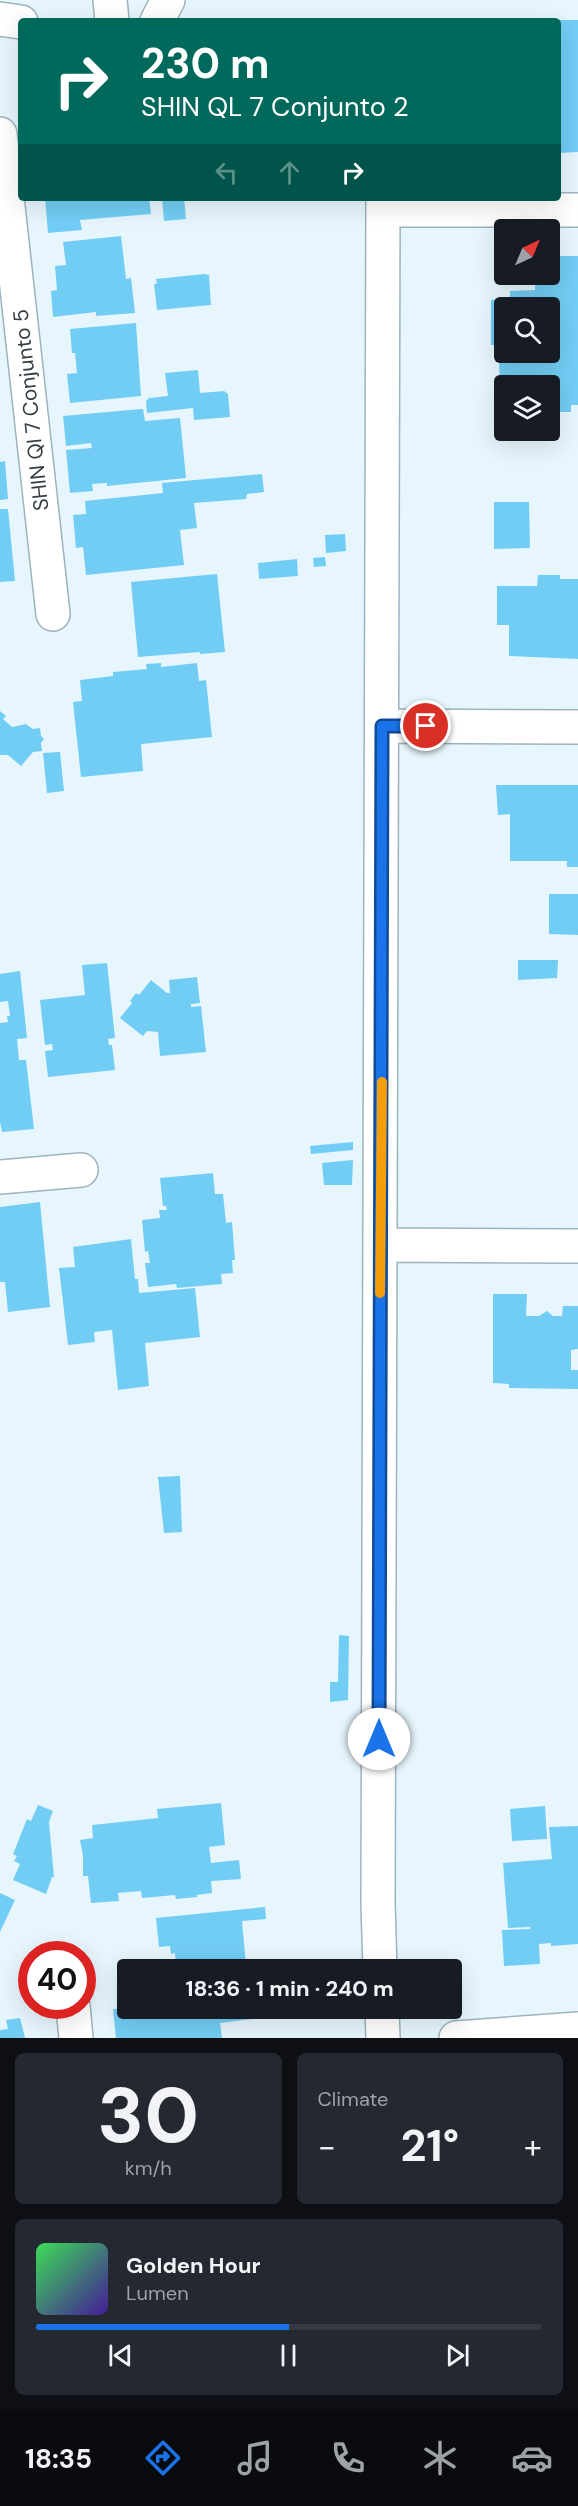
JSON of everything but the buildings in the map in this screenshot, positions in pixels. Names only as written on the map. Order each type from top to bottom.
[{"type":"street","points":[[110,0],[112,18]]},
{"type":"street","points":[[159,18],[168,0]]},
{"type":"street","points":[[0,19],[18,22]]},
{"type":"street","name":"SHIN QI 7 Conjunto 5","points":[[0,135],[53,614]]},
{"type":"street","points":[[380,1959],[378,1903],[384,204],[578,210]]},
{"type":"street","points":[[382,726],[578,728]]},
{"type":"street","points":[[0,1177],[81,1170]]},
{"type":"street","points":[[380,1245],[578,1246]]},
{"type":"street","points":[[74,2019],[76,2038]]},
{"type":"street","points":[[382,2019],[382,2038]]},
{"type":"street","points":[[456,2038],[578,2029]]},
{"type":"slow traffic","points":[[380,1293],[382,1082]]},
{"type":"route","points":[[379,1739],[382,726],[426,726]]}]
